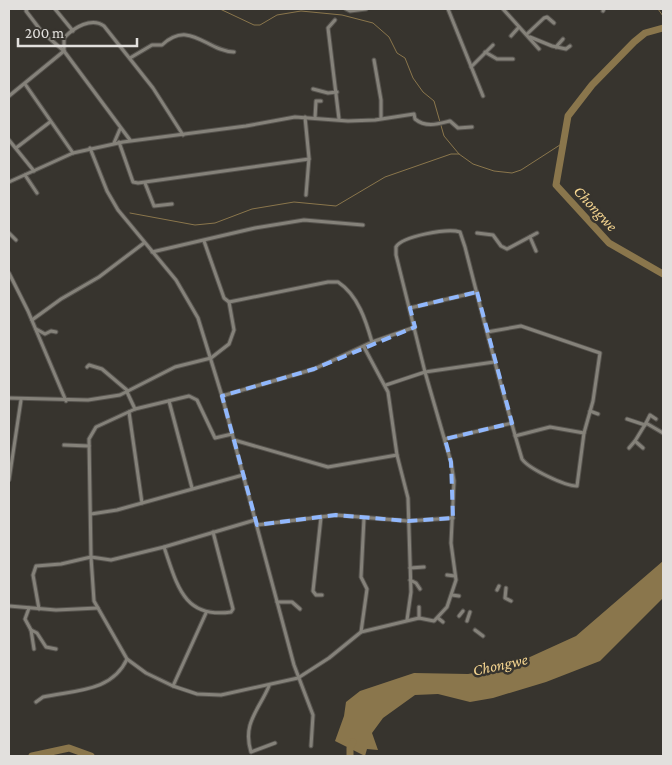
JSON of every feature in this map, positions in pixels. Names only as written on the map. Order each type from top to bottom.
[{"type":"street","points":[[27,9],[26,11],[42,32],[64,51],[131,141]]},
{"type":"street","points":[[55,9],[73,31]]},
{"type":"street","points":[[346,9],[355,11],[366,9]]},
{"type":"street","points":[[448,9],[483,96]]},
{"type":"street","points":[[503,9],[539,49]]},
{"type":"street","points":[[527,35],[544,18],[547,17],[554,23]]},
{"type":"street","points":[[334,20],[328,28],[329,54],[336,92],[338,119]]},
{"type":"street","points":[[9,96],[64,51],[64,38],[73,31],[92,22],[98,22],[104,26],[153,88],[183,135]]},
{"type":"street","points":[[511,36],[519,27]]},
{"type":"street","points":[[130,58],[152,45],[162,45],[171,37],[186,33],[226,52],[234,52]]},
{"type":"street","points":[[527,35],[556,47],[566,49],[570,46]]},
{"type":"street","points":[[556,47],[563,38]]},
{"type":"street","points":[[471,66],[493,46]]},
{"type":"street","points":[[486,52],[497,59],[513,58]]},
{"type":"street","points":[[374,60],[381,100],[381,118]]},
{"type":"street","points":[[25,84],[73,153]]},
{"type":"street","points":[[313,89],[328,93],[336,92]]},
{"type":"street","points":[[315,118],[316,101],[321,101]]},
{"type":"street","points":[[9,182],[73,153],[90,148],[119,142],[183,135],[272,120],[305,117],[338,119],[381,118],[414,114],[415,119],[422,124],[436,125],[450,121],[458,128],[472,127]]},
{"type":"street","points":[[305,117],[309,160],[306,195]]},
{"type":"street","points":[[16,148],[50,122]]},
{"type":"street","points":[[114,143],[120,128]]},
{"type":"street","points":[[9,140],[34,171]]},
{"type":"street","points":[[119,142],[133,182],[145,183],[309,160]]},
{"type":"street","points":[[90,148],[111,198],[188,298],[198,318],[222,396],[298,678],[313,714],[311,746]]},
{"type":"street","points":[[25,175],[37,193]]},
{"type":"street","points":[[145,183],[154,206],[172,204]]},
{"type":"street","points":[[152,252],[255,228],[304,220],[363,226]]},
{"type":"street","points":[[232,434],[215,438],[194,397],[189,396],[135,409],[96,427],[92,432],[89,446],[92,592],[98,608],[127,659],[146,673],[173,686],[198,694],[220,695],[298,678],[329,658],[361,632],[419,618],[434,621],[447,607],[452,595],[455,576],[451,543],[454,482],[445,439],[425,372],[396,255],[396,247],[402,240],[441,232],[460,232],[464,241],[486,332],[522,459],[527,465],[576,487],[584,433],[600,353],[521,326],[486,332]]},
{"type":"street","points":[[477,233],[493,235],[501,246],[507,249],[537,234]]},
{"type":"street","points":[[9,234],[16,240]]},
{"type":"street","points":[[530,237],[536,251]]},
{"type":"street","points":[[9,398],[21,400],[88,400],[128,392],[175,367],[211,358],[229,344],[234,330],[229,302],[224,298],[204,241]]},
{"type":"street","points":[[32,320],[61,299],[99,278],[144,243]]},
{"type":"street","points":[[9,272],[36,329],[66,401]]},
{"type":"street","points":[[229,302],[328,282],[338,282],[353,296],[365,320],[372,342]]},
{"type":"street","points":[[410,308],[477,292]]},
{"type":"street","points":[[222,396],[314,369],[372,342],[415,327]]},
{"type":"street","points":[[36,329],[45,334],[51,331],[56,332]]},
{"type":"street","points":[[364,347],[386,385],[397,455],[408,498],[411,592],[407,620]]},
{"type":"street","points":[[386,385],[425,372],[494,362]]},
{"type":"street","points":[[87,367],[89,365],[102,369],[128,392],[135,409]]},
{"type":"street","points":[[9,480],[21,400]]},
{"type":"street","points":[[169,402],[192,488]]},
{"type":"street","points":[[590,410],[598,414]]},
{"type":"street","points":[[129,412],[142,503]]},
{"type":"street","points":[[629,448],[650,415],[656,419]]},
{"type":"street","points":[[627,419],[645,424],[663,433]]},
{"type":"street","points":[[445,439],[512,423]]},
{"type":"street","points":[[515,436],[550,428],[584,433]]},
{"type":"street","points":[[234,440],[328,467],[397,455]]},
{"type":"street","points":[[635,441],[643,448]]},
{"type":"street","points":[[64,445],[89,446]]},
{"type":"street","points":[[91,514],[142,503],[243,475]]},
{"type":"street","points":[[257,525],[336,516],[408,521],[453,518]]},
{"type":"street","points":[[321,517],[313,591],[316,595],[322,595]]},
{"type":"street","points":[[361,632],[368,589],[360,577],[364,518]]},
{"type":"street","points":[[39,609],[33,575],[36,566],[61,564],[91,557],[111,560],[164,547],[255,520]]},
{"type":"street","points":[[164,547],[180,590],[189,603],[206,613],[231,612],[233,609],[213,532]]},
{"type":"street","points":[[410,568],[424,568]]},
{"type":"street","points":[[447,576],[455,576]]},
{"type":"street","points":[[410,580],[416,583],[420,589]]},
{"type":"street","points":[[506,588],[505,598],[511,601]]},
{"type":"street","points":[[452,595],[459,596]]},
{"type":"street","points":[[277,602],[292,602],[300,609]]},
{"type":"street","points":[[9,606],[39,609],[98,608]]},
{"type":"street","points":[[418,607],[419,618]]},
{"type":"street","points":[[29,608],[25,619],[31,630],[34,650]]},
{"type":"street","points":[[459,616],[463,610]]},
{"type":"street","points":[[467,621],[470,612]]},
{"type":"street","points":[[173,686],[206,613]]},
{"type":"street","points":[[438,618],[443,622]]},
{"type":"street","points":[[475,625],[474,632],[483,636]]},
{"type":"street","points":[[31,630],[37,633],[46,647],[56,649]]},
{"type":"street","points":[[36,702],[43,697],[103,685],[122,670],[127,659]]},
{"type":"street","points":[[269,685],[262,704],[249,722],[248,740],[251,752],[275,743]]},
{"type":"highlighted area","points":[[477,292],[512,423],[445,439],[451,462],[453,518],[408,521],[336,515],[257,525],[222,396],[314,369],[415,327],[410,308]]},
{"type":"shaded area","points":[[663,561],[663,598],[600,661],[546,682],[493,698],[470,702],[438,694],[415,695],[383,718],[372,733],[378,750],[367,749],[365,756],[335,741],[344,716],[346,702],[360,691],[414,673],[468,674],[508,667],[576,636]]},
{"type":"waterway","points":[[220,9],[254,25],[260,25],[277,15],[301,11],[342,15],[373,23],[389,37],[397,53],[405,58],[413,78],[423,92],[434,101],[444,136],[459,154],[473,164],[494,171],[512,173],[521,170],[563,143]]},
{"type":"waterway","points":[[658,9],[663,16]]},
{"type":"waterway","name":"Chongwe","points":[[663,28],[645,33],[634,42],[592,85],[568,116],[556,185],[609,243],[663,274]]},
{"type":"waterway","points":[[130,213],[195,225],[215,223],[252,209],[294,202],[336,206],[385,177],[451,154],[459,154]]},
{"type":"waterway","name":"Chongwe","points":[[350,756],[350,748],[353,742]]},
{"type":"waterway","name":"Chongwe","points":[[32,756],[69,748],[91,756]]}]
